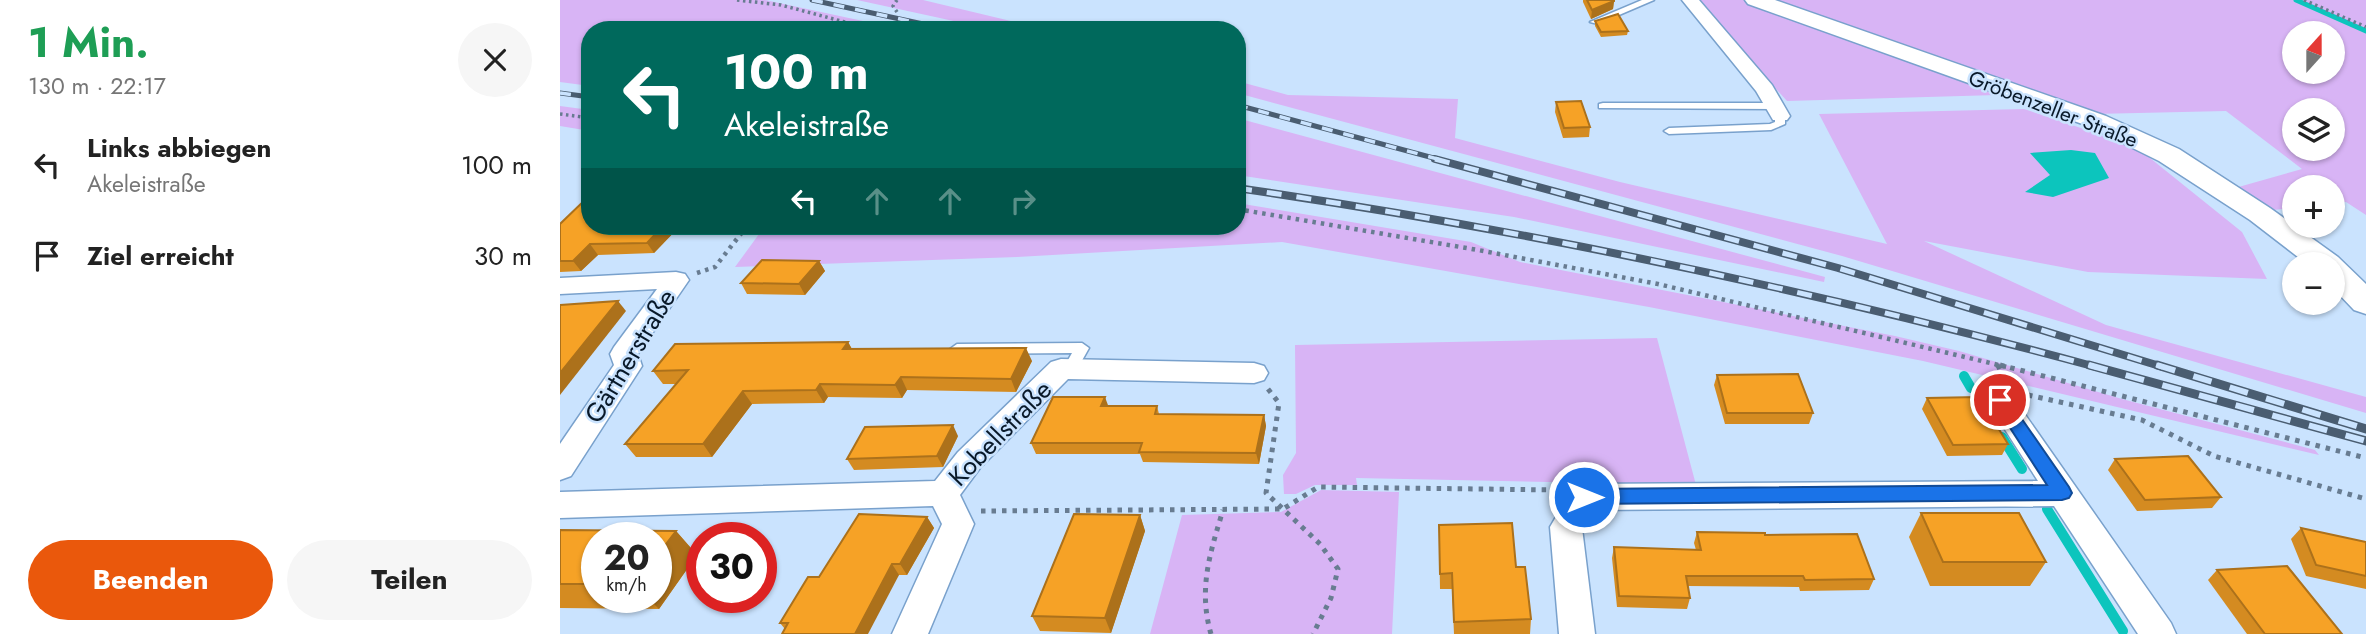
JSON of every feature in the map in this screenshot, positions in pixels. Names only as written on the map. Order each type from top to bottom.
[{"type":"street","points":[[1690,0],[1765,89],[1777,111]]},
{"type":"street","name":"Gröbenzeller Straße","points":[[1755,0],[2097,121],[2169,155],[2260,214],[2311,252]]},
{"type":"street","points":[[560,286],[676,280]]},
{"type":"street","name":"Gärtnerstraße","points":[[560,468],[628,366],[624,354],[676,280]]},
{"type":"street","points":[[2345,282],[2366,303]]},
{"type":"street","name":"Kobellstraße","points":[[560,505],[786,498],[947,502],[970,460],[1061,369],[1254,373]]},
{"type":"street","points":[[2000,400],[2158,634]]},
{"type":"street","points":[[1577,634],[1566,527],[1584,497],[2062,493]]},
{"type":"street","points":[[910,634],[958,524],[947,502]]},
{"type":"lane","points":[[1595,22],[1650,0]]},
{"type":"lane","points":[[1603,106],[1777,111],[1780,124],[1771,127],[1669,131]]},
{"type":"lane","points":[[957,349],[1082,348],[1070,369]]},
{"type":"path","points":[[737,0],[781,5],[841,21]]},
{"type":"path","points":[[897,0],[893,6],[899,15]]},
{"type":"path","points":[[2304,0],[2366,27]]},
{"type":"path","points":[[560,114],[581,117]]},
{"type":"path","points":[[1246,210],[1531,258],[1716,297],[1997,364],[2366,458]]},
{"type":"path","points":[[676,280],[715,267],[740,235]]},
{"type":"path","points":[[1254,373],[1279,403],[1266,493],[1320,544],[1338,569],[1331,598],[1313,634]]},
{"type":"path","points":[[2000,400],[2008,391],[2142,421],[2214,456],[2366,499]]},
{"type":"path","points":[[947,502],[1223,510],[1283,509],[1318,487],[1554,488],[1584,497]]},
{"type":"path","points":[[1211,634],[1202,610],[1202,584],[1223,510]]},
{"type":"shaded area","points":[[560,0],[765,0],[863,21],[581,21],[581,85],[560,82]]},
{"type":"shaded area","points":[[857,0],[923,0],[1010,21],[954,21]]},
{"type":"shaded area","points":[[1695,0],[2366,0],[2366,215],[2345,202],[2345,175],[2282,175],[2282,209],[2273,210],[2235,188],[2302,169],[2292,161],[2345,161],[2345,98],[2282,98],[2282,154],[2226,111],[2094,114],[2032,94],[1787,101]]},
{"type":"shaded area","points":[[1246,83],[1288,95],[1458,99],[1455,138],[1620,182],[1887,244],[1819,114],[2024,109],[2135,146],[2242,232],[2267,279],[2088,272],[1924,241],[2106,325],[2366,397],[2366,413],[1842,256],[1246,95]]},
{"type":"shaded area","points":[[560,106],[581,109],[581,130],[560,126]]},
{"type":"shaded area","points":[[1246,120],[1825,277],[1824,282],[1514,217],[1246,176]]},
{"type":"shaded area","points":[[2071,150],[2095,153],[2109,178],[2053,197],[2025,192],[2050,175],[2030,153]]},
{"type":"shaded area","points":[[1246,204],[1471,242],[1520,262],[1895,336],[1959,351],[2122,399],[2315,450],[2319,455],[1923,361],[1649,307],[1282,242],[1017,257],[735,267],[758,235],[1246,235]]},
{"type":"shaded area","points":[[1657,338],[1696,485],[1356,478],[1357,485],[1315,485],[1296,494],[1284,494],[1283,475],[1296,453],[1295,345]]},
{"type":"shaded area","points":[[1321,490],[1399,492],[1392,634],[1150,634],[1182,515],[1281,512]]},
{"type":"building","points":[[1587,0],[1614,0],[1614,1],[1592,10]]},
{"type":"building","points":[[1618,14],[1628,31],[1601,32],[1595,21]]},
{"type":"building","points":[[1581,101],[1590,127],[1564,128],[1556,102]]},
{"type":"building","points":[[581,204],[581,235],[655,235],[647,243],[590,244],[573,261],[560,261],[560,224]]},
{"type":"building","points":[[762,260],[819,261],[799,284],[741,283]]},
{"type":"building","points":[[618,301],[560,373],[560,305]]},
{"type":"building","points":[[848,342],[843,349],[1026,348],[1011,379],[901,377],[895,385],[820,384],[816,390],[743,391],[703,444],[625,444],[688,370],[653,371],[675,344]]},
{"type":"building","points":[[1798,374],[1813,413],[1727,413],[1717,375]]},
{"type":"building","points":[[1053,397],[1105,397],[1101,406],[1157,406],[1155,414],[1264,415],[1256,453],[1139,452],[1142,443],[1031,443]]},
{"type":"building","points":[[1979,397],[2008,444],[1953,445],[1927,398]]},
{"type":"building","points":[[953,425],[937,456],[847,459],[865,427]]},
{"type":"building","points":[[2188,456],[2221,497],[2145,500],[2115,459]]},
{"type":"building","points":[[1921,513],[2019,513],[2046,562],[1943,562]]},
{"type":"building","points":[[859,514],[927,517],[900,564],[892,564],[855,634],[782,634],[788,623],[780,623],[808,577],[819,577]]},
{"type":"building","points":[[1074,514],[1140,515],[1105,618],[1032,616]]},
{"type":"building","points":[[1512,523],[1516,567],[1525,567],[1531,619],[1454,622],[1452,573],[1440,574],[1439,525]]},
{"type":"building","points":[[2301,528],[2366,542],[2366,576],[2316,565]]},
{"type":"building","points":[[560,530],[581,530],[581,584],[560,584]]},
{"type":"building","points":[[1697,532],[1765,535],[1857,534],[1874,579],[1805,580],[1803,576],[1686,576],[1690,598],[1619,596],[1614,547],[1701,550]]},
{"type":"building","points":[[2287,566],[2342,634],[2265,634],[2217,570]]},
{"type":"waterway","points":[[2296,0],[2366,31]]},
{"type":"waterway","points":[[1964,376],[1971,388]]},
{"type":"waterway","points":[[2002,437],[2022,469]]},
{"type":"waterway","points":[[2047,509],[2123,631]]},
{"type":"railway","points":[[812,0],[909,21]]},
{"type":"railway","points":[[560,93],[581,96]]},
{"type":"railway","points":[[1246,107],[1441,160]]},
{"type":"railway","points":[[1435,159],[1838,268],[2163,367]]},
{"type":"railway","points":[[1246,189],[1454,223],[1669,264],[1883,312],[2096,367]]},
{"type":"railway","points":[[2089,365],[2366,441]]},
{"type":"railway","points":[[2157,365],[2366,429]]},
{"type":"route","points":[[1584,497],[2062,493],[2000,400]]}]
